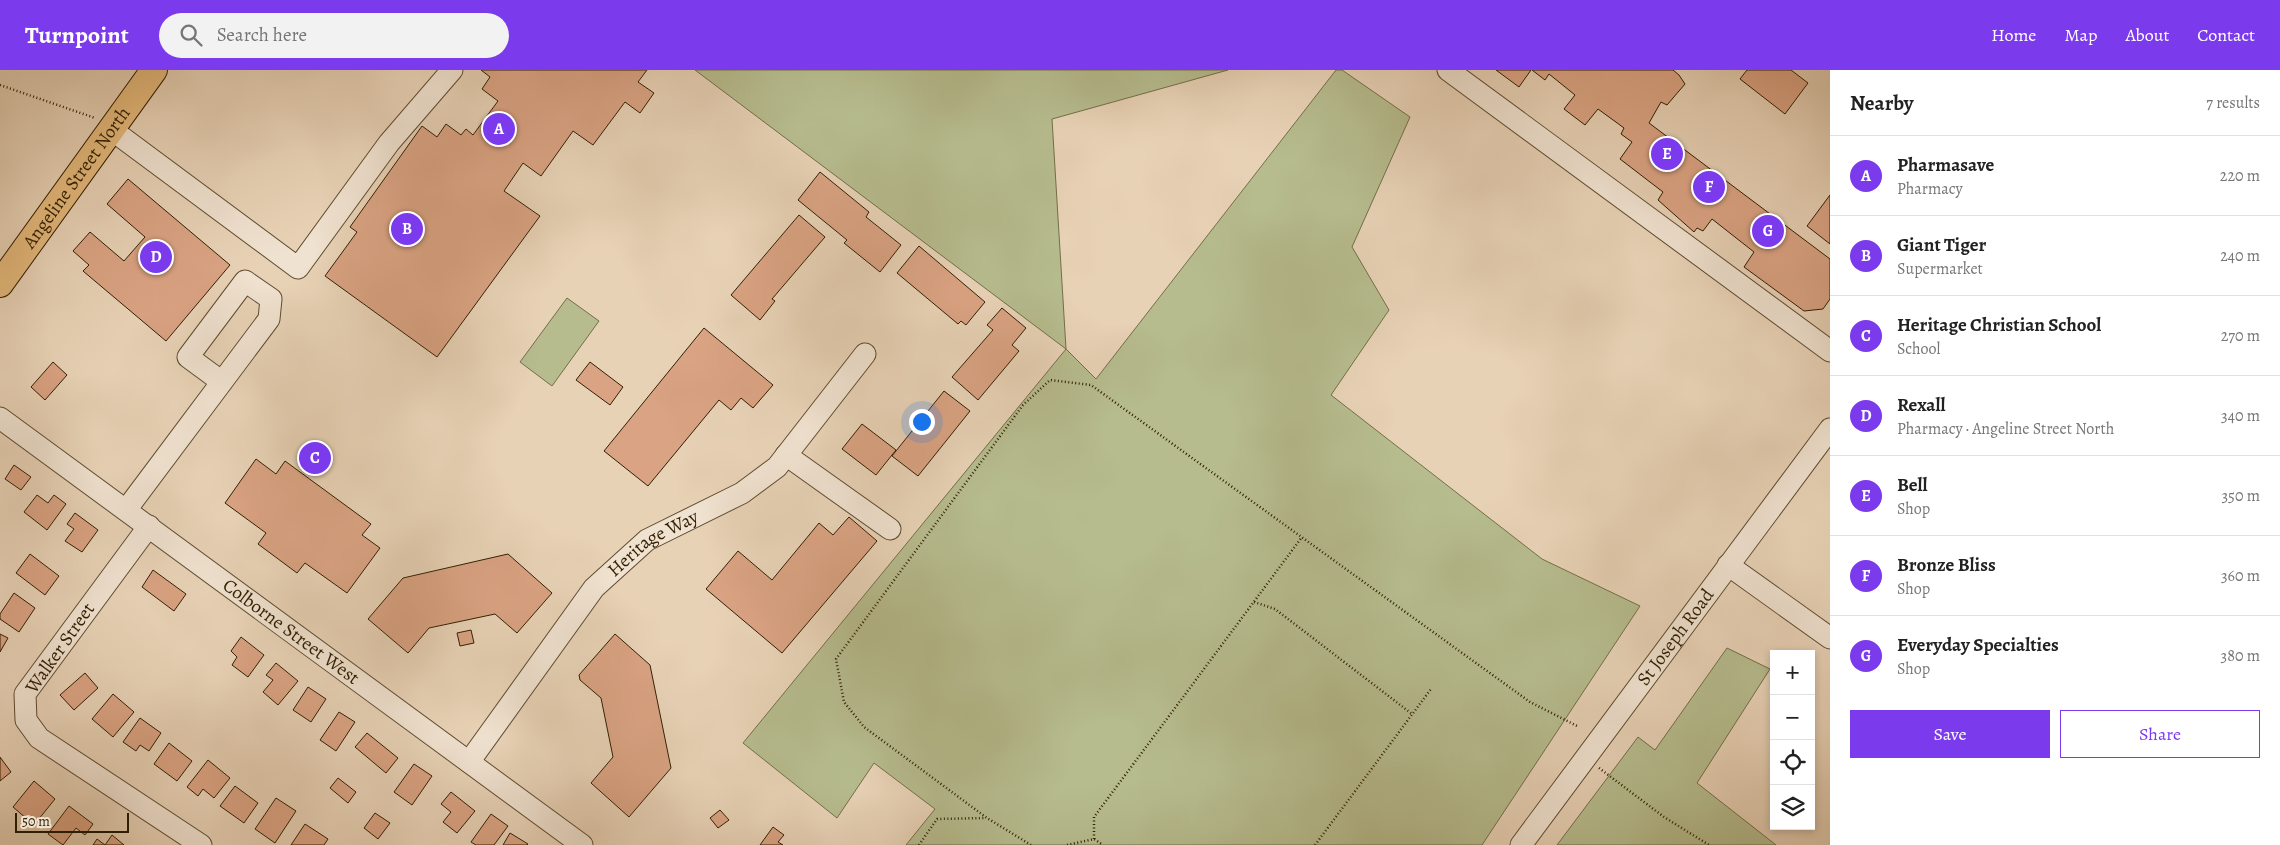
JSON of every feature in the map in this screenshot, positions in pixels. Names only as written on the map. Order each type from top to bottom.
[{"type":"main road","name":"Angeline Street North","points":[[0,284],[154,70]]},
{"type":"street","points":[[112,130],[298,268],[389,144],[452,70]]},
{"type":"street","points":[[1448,70],[1830,351]]},
{"type":"street","points":[[126,510],[222,382],[269,319],[271,299],[245,281],[188,357],[222,382]]},
{"type":"street","name":"Heritage Way","points":[[469,762],[594,588],[647,540],[742,493],[777,467],[866,354]]},
{"type":"street","name":"Colborne Street West","points":[[0,418],[582,845]]},
{"type":"street","name":"St Joseph Road","points":[[1521,845],[1830,429]]},
{"type":"street","points":[[786,455],[890,529]]},
{"type":"street","name":"Walker Street","points":[[148,526],[25,694],[26,720],[39,738],[201,845]]},
{"type":"street","points":[[1728,565],[1830,638]]},
{"type":"path","points":[[0,85],[92,115],[112,130]]},
{"type":"path","points":[[1031,845],[987,818],[864,727],[844,702],[836,659],[1023,405],[1050,380],[1091,385],[1530,702],[1579,727]]},
{"type":"path","points":[[1094,839],[1094,817],[1302,537]]},
{"type":"path","points":[[1254,602],[1275,609],[1412,714]]},
{"type":"path","points":[[1315,845],[1431,688]]},
{"type":"path","points":[[1586,756],[1603,772],[1664,817],[1709,845]]},
{"type":"path","points":[[919,845],[937,819],[987,818]]},
{"type":"path","points":[[1067,845],[1094,839],[1104,845]]},
{"type":"green space","points":[[695,70],[1228,70],[1052,119],[1066,349]]},
{"type":"green space","points":[[1336,70],[1342,70],[1410,117],[1352,247],[1389,310],[1331,395],[1542,559],[1640,606],[1482,845],[906,845],[935,809],[874,763],[837,818],[743,743],[1066,349],[1096,379]]},
{"type":"green space","points":[[567,298],[599,321],[552,386],[520,362]]},
{"type":"green space","points":[[1727,648],[1770,669],[1697,783],[1776,845],[1557,845],[1638,737],[1655,750]]},
{"type":"building","points":[[481,70],[647,70],[638,82],[654,93],[640,113],[625,102],[593,145],[573,131],[541,176],[523,163],[504,191],[540,216],[437,357],[325,276],[357,232],[350,227],[422,126],[437,137],[446,124],[461,135],[466,129],[473,135],[498,101],[482,89],[490,77]]},
{"type":"building","points":[[1496,70],[1531,70],[1519,87]]},
{"type":"building","points":[[1532,70],[1673,70],[1685,84],[1667,105],[1661,102],[1649,123],[1830,259],[1830,299],[1823,309],[1804,311],[1744,267],[1754,252],[1712,219],[1703,231],[1697,228],[1694,232],[1658,200],[1663,192],[1620,159],[1632,142],[1621,134],[1624,128],[1598,109],[1585,125],[1564,109],[1575,95],[1549,74],[1545,80]]},
{"type":"building","points":[[1747,70],[1791,70],[1808,83],[1785,114],[1740,79]]},
{"type":"building","points":[[820,172],[869,212],[866,217],[901,245],[880,272],[844,243],[847,240],[798,200]]},
{"type":"building","points":[[128,179],[230,265],[166,341],[83,271],[89,265],[73,251],[90,232],[124,261],[145,237],[107,204]]},
{"type":"building","points":[[1830,195],[1830,244],[1807,226]]},
{"type":"building","points":[[799,215],[825,237],[772,299],[775,301],[760,320],[731,295]]},
{"type":"building","points":[[919,246],[985,302],[966,325],[961,321],[958,324],[897,273]]},
{"type":"building","points":[[1002,308],[1026,328],[1012,345],[1019,351],[978,400],[952,377],[993,330],[987,325]]},
{"type":"building","points":[[704,328],[773,385],[753,408],[741,398],[731,410],[719,400],[648,486],[604,451]]},
{"type":"building","points":[[53,362],[67,375],[45,400],[31,387]]},
{"type":"building","points":[[590,362],[623,387],[610,405],[576,380]]},
{"type":"building","points":[[944,391],[970,411],[918,476],[892,456]]},
{"type":"building","points":[[862,424],[896,450],[876,475],[842,449]]},
{"type":"building","points":[[256,459],[276,474],[285,461],[371,524],[362,535],[380,548],[347,593],[305,563],[297,573],[258,544],[266,533],[225,503]]},
{"type":"building","points":[[14,465],[31,477],[21,490],[5,479]]},
{"type":"building","points":[[37,495],[48,503],[54,495],[66,504],[47,530],[24,512]]},
{"type":"building","points":[[75,513],[98,530],[82,552],[65,541],[74,529],[67,524]]},
{"type":"building","points":[[849,517],[877,541],[782,653],[706,589],[738,551],[772,580],[819,523],[833,535]]},
{"type":"building","points":[[30,554],[59,576],[45,595],[16,573]]},
{"type":"building","points":[[508,554],[552,593],[517,633],[495,614],[429,628],[408,653],[368,619],[403,578]]},
{"type":"building","points":[[153,570],[186,594],[174,611],[142,587]]},
{"type":"building","points":[[14,593],[35,608],[19,632],[0,619],[0,614]]},
{"type":"building","points":[[471,630],[474,643],[460,646],[457,633]]},
{"type":"building","points":[[0,634],[8,638],[0,652]]},
{"type":"building","points":[[615,634],[650,665],[671,768],[629,817],[591,783],[613,757],[601,698],[580,680],[579,675]]},
{"type":"building","points":[[241,637],[264,655],[248,677],[232,665],[237,657],[231,651]]},
{"type":"building","points":[[276,663],[298,681],[278,705],[263,692],[273,680],[266,675]]},
{"type":"building","points":[[85,673],[98,688],[74,710],[60,695]]},
{"type":"building","points":[[308,687],[326,699],[311,722],[293,710]]},
{"type":"building","points":[[113,694],[134,712],[113,737],[92,719]]},
{"type":"building","points":[[339,712],[355,722],[336,751],[320,740]]},
{"type":"building","points":[[140,718],[161,733],[149,751],[140,745],[136,751],[123,742]]},
{"type":"building","points":[[367,733],[398,758],[386,773],[355,747]]},
{"type":"building","points":[[169,743],[192,761],[177,781],[154,764]]},
{"type":"building","points":[[0,757],[11,772],[0,781]]},
{"type":"building","points":[[208,760],[230,778],[214,798],[203,789],[198,796],[187,787]]},
{"type":"building","points":[[414,764],[432,776],[412,805],[394,792]]},
{"type":"building","points":[[338,778],[356,792],[348,803],[330,788]]},
{"type":"building","points":[[34,781],[55,799],[34,825],[13,807]]},
{"type":"building","points":[[235,786],[258,803],[244,823],[220,806]]},
{"type":"building","points":[[451,792],[475,811],[457,833],[443,822],[451,812],[441,804]]},
{"type":"building","points":[[276,798],[296,811],[275,843],[255,829]]},
{"type":"building","points":[[69,806],[93,824],[85,835],[76,828],[63,845],[48,834]]},
{"type":"building","points":[[720,810],[729,820],[718,828],[710,818]]},
{"type":"building","points":[[375,813],[390,823],[378,839],[364,828]]},
{"type":"building","points":[[491,814],[508,826],[494,845],[476,845],[471,842]]},
{"type":"building","points":[[305,824],[328,839],[324,845],[291,845]]},
{"type":"building","points":[[773,827],[784,835],[778,842],[783,845],[760,845]]},
{"type":"building","points":[[510,833],[528,844],[503,845]]},
{"type":"building","points":[[112,835],[124,845],[105,845]]},
{"type":"building","points":[[97,839],[105,845],[93,845]]},
{"type":"place","name":"Pharmasave","points":[[499,129]]},
{"type":"place","name":"Bell","points":[[1667,154]]},
{"type":"place","name":"Bronze Bliss","points":[[1709,187]]},
{"type":"place","name":"Giant Tiger","points":[[407,229]]},
{"type":"place","name":"Everyday Specialties","points":[[1768,231]]},
{"type":"place","name":"Rexall","points":[[156,257]]},
{"type":"place","name":"Heritage Christian School","points":[[315,458]]}]
